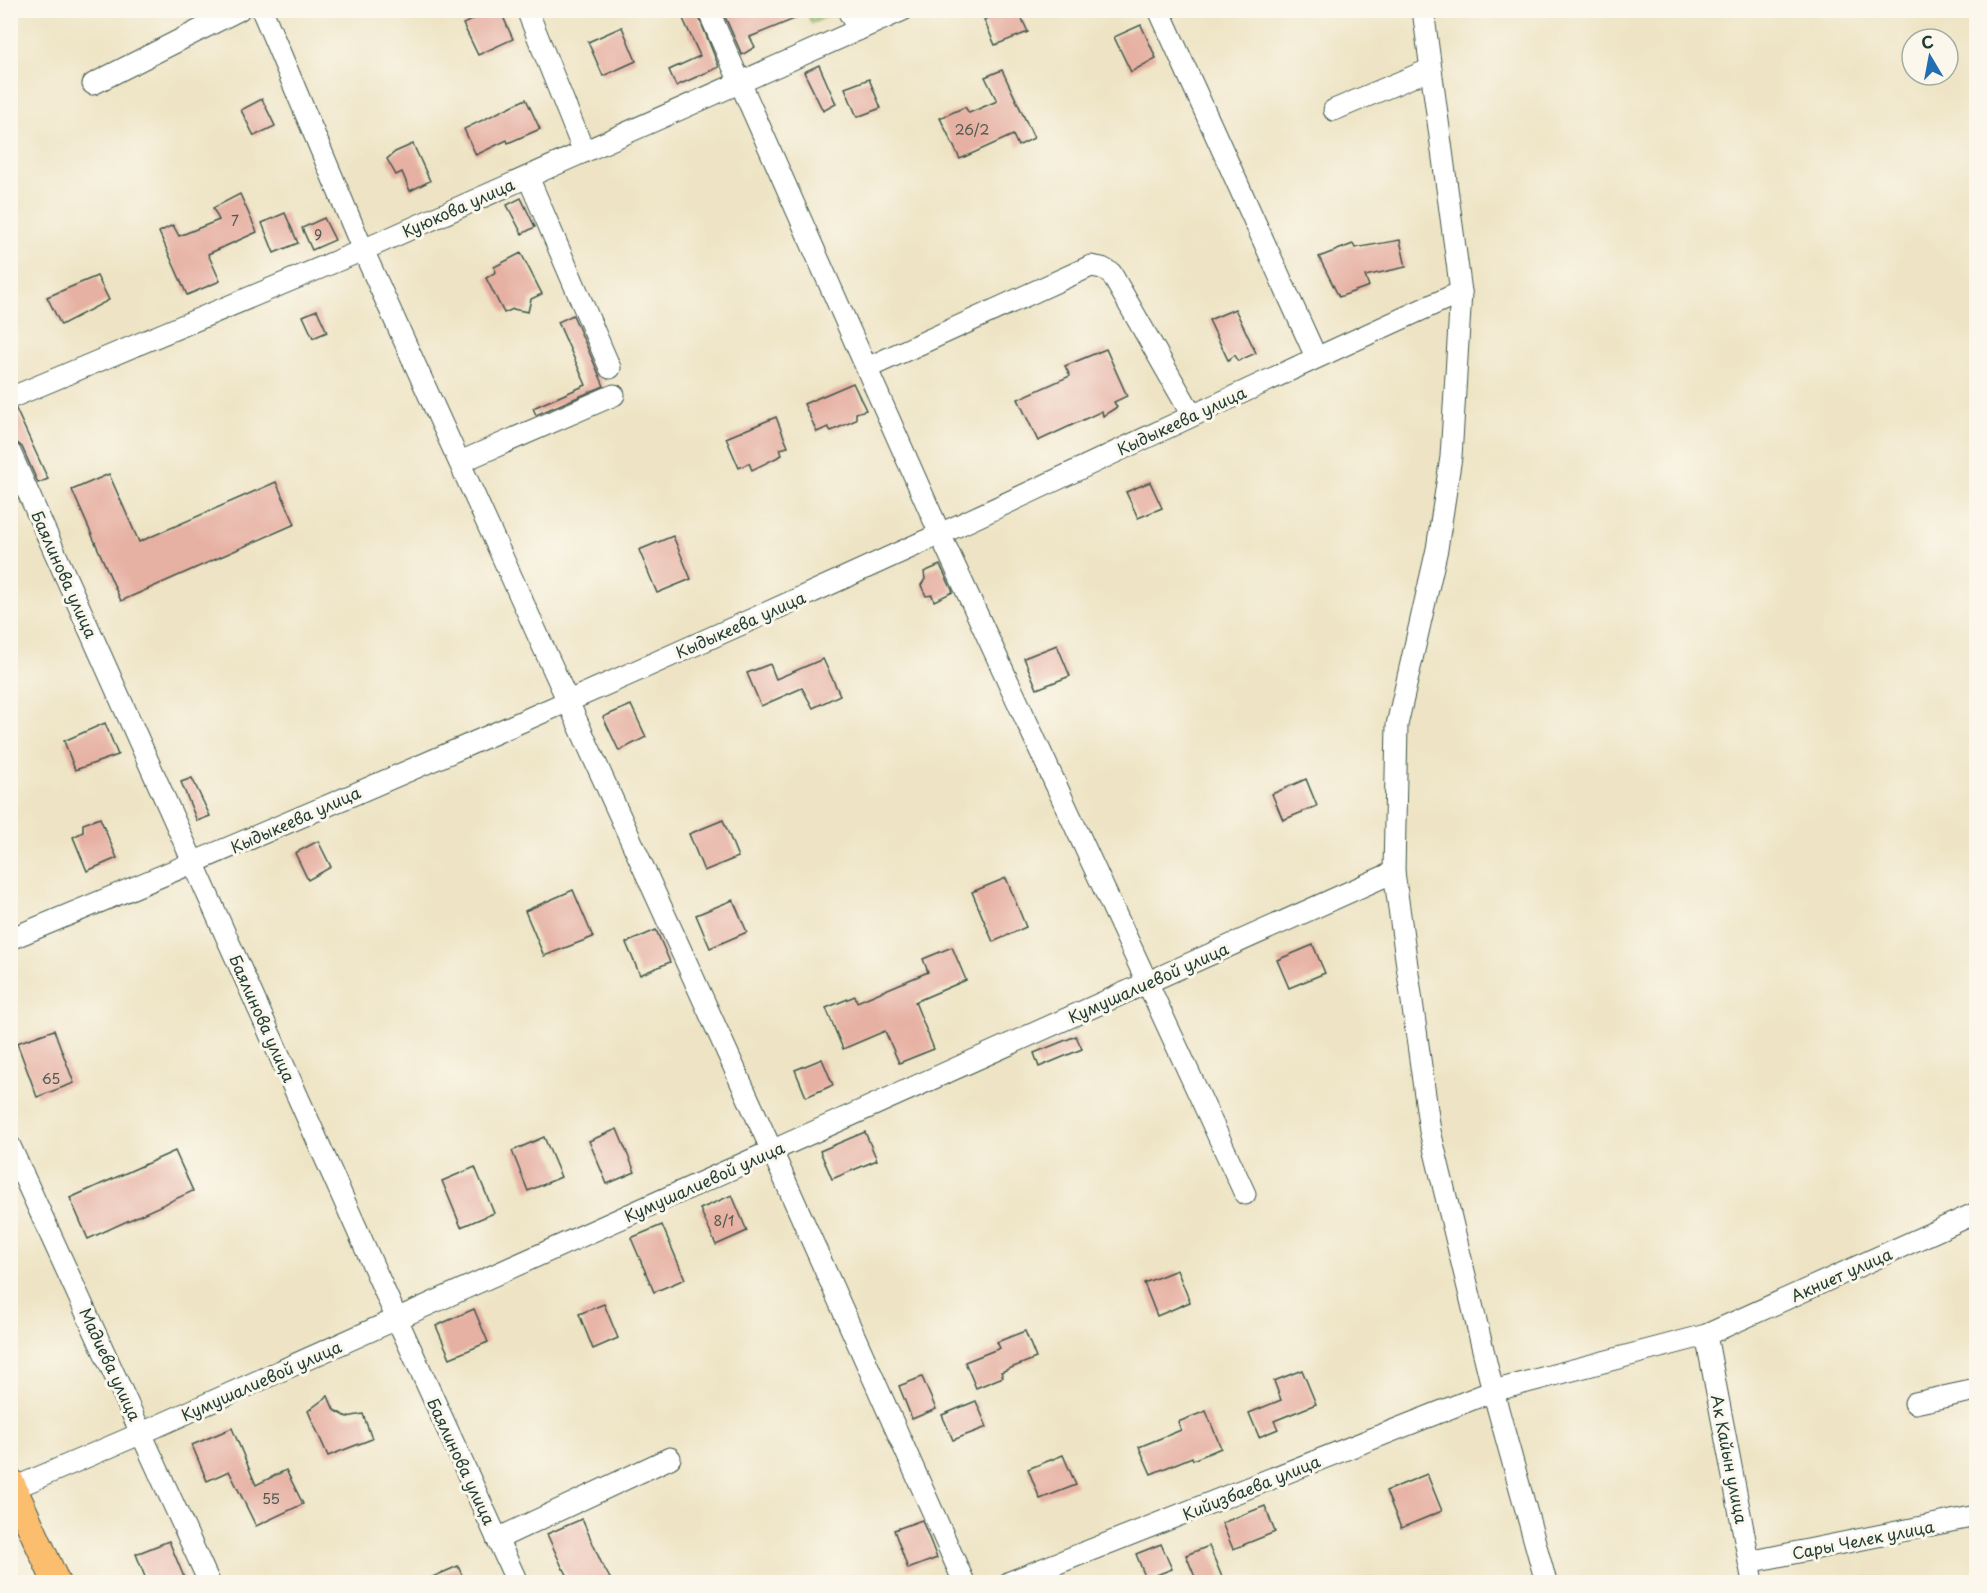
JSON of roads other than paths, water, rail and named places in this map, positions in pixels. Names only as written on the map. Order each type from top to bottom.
[{"type":"main road","points":[[12,1485],[56,1582]]},
{"type":"street","points":[[93,84],[239,10]]},
{"type":"street","points":[[262,10],[363,250],[569,700],[964,1582]]},
{"type":"street","points":[[527,10],[584,152]]},
{"type":"street","points":[[708,10],[940,534],[1245,1194]]},
{"type":"street","points":[[848,10],[858,30]]},
{"type":"street","name":"Куюкова улица","points":[[10,398],[363,250],[903,10]]},
{"type":"street","points":[[1159,10],[1316,357]]},
{"type":"street","points":[[1423,10],[1461,292],[1451,457],[1437,549],[1397,724],[1394,872],[1430,1131],[1493,1391],[1546,1582]]},
{"type":"street","points":[[1334,110],[1431,69]]},
{"type":"street","points":[[528,177],[610,368]]},
{"type":"street","points":[[867,368],[1091,266],[1111,273],[1192,415]]},
{"type":"street","name":"Кыдыкеева улица","points":[[10,939],[194,863],[569,700],[940,534],[1316,357],[1461,292]]},
{"type":"street","points":[[460,462],[614,395]]},
{"type":"street","name":"Баялинова улица","points":[[10,452],[397,1319],[517,1582]]},
{"type":"street","name":"Кумушалиевой улица","points":[[12,1485],[142,1433],[1394,872]]},
{"type":"street","name":"Мадиева улица","points":[[10,1146],[209,1582]]},
{"type":"street","name":"Акниет улица","points":[[1493,1391],[1706,1335],[1977,1212]]},
{"type":"street","name":"Ак Кайын улица","points":[[1706,1335],[1753,1582]]},
{"type":"street","points":[[1915,1403],[1977,1390]]},
{"type":"street","name":"Кийизбаева улица","points":[[1010,1582],[1493,1391]]},
{"type":"street","points":[[497,1539],[670,1458]]},
{"type":"street","name":"Сары Челек улица","points":[[1749,1562],[1977,1516]]}]
